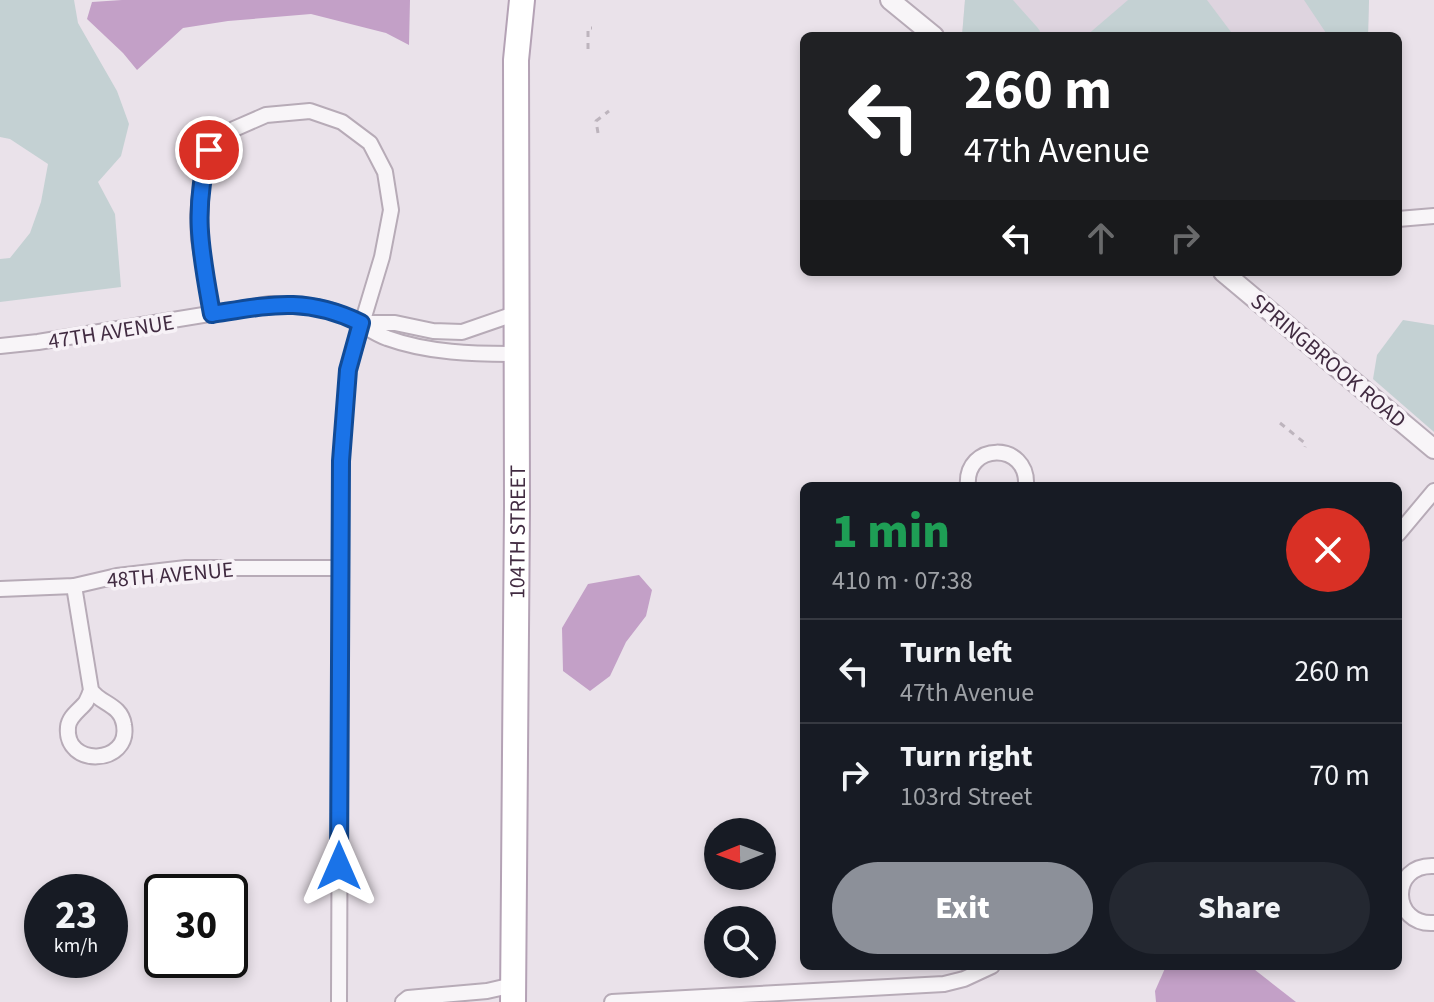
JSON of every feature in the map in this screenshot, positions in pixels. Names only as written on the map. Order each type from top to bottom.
[{"type":"main road","name":"104TH STREET","points":[[503,0],[516,60]]},
{"type":"main road","name":"104TH STREET","points":[[513,994],[516,60],[522,0]]},
{"type":"street","points":[[890,0],[929,32]]},
{"type":"street","points":[[212,314],[198,215],[202,175],[209,150],[234,129],[266,115],[310,111],[342,122],[370,143],[385,172],[391,210],[382,257],[348,370],[341,461],[339,1002]]},
{"type":"street","points":[[1402,219],[1434,216]]},
{"type":"street","name":"SPRINGBROOK ROAD","points":[[1228,276],[1434,449]]},
{"type":"street","name":"47TH AVENUE","points":[[0,346],[270,304],[317,307],[361,323]]},
{"type":"street","points":[[361,323],[395,323],[433,331],[462,332],[517,313]]},
{"type":"street","points":[[361,323],[384,337],[411,345],[456,352],[517,354]]},
{"type":"street","points":[[968,482],[970,469],[976,461],[994,452],[1013,456],[1025,471],[1026,482]]},
{"type":"street","points":[[1402,529],[1434,491]]},
{"type":"street","name":"48TH AVENUE","points":[[0,589],[74,586],[117,576],[186,568],[340,568]]},
{"type":"street","points":[[74,586],[91,690],[95,698],[117,710],[125,726],[123,739],[114,752],[100,757],[79,752],[73,746],[68,727],[72,717],[87,701],[91,690]]},
{"type":"street","points":[[1402,884],[1417,868],[1434,866]]},
{"type":"street","points":[[1402,903],[1411,917],[1419,922],[1434,923]]},
{"type":"street","points":[[612,1002],[944,984],[983,970]]},
{"type":"street","points":[[403,1002],[408,998],[487,991],[513,994]]},
{"type":"path","points":[[588,49],[588,28],[592,28]]},
{"type":"path","points":[[598,133],[596,121],[609,111]]},
{"type":"path","points":[[1280,423],[1306,444],[1305,447]]},
{"type":"shaded area","points":[[0,0],[74,0],[78,23],[117,91],[129,124],[121,156],[98,182],[115,214],[121,287],[0,302],[0,259],[10,258],[30,233],[41,202],[48,164],[10,139],[0,137]]},
{"type":"shaded area","points":[[410,0],[409,45],[386,33],[311,14],[228,21],[183,28],[137,70],[87,19],[92,2]]},
{"type":"shaded area","points":[[965,0],[1369,0],[1368,32],[962,32]]},
{"type":"shaded area","points":[[965,0],[1013,0],[1040,31],[1040,32],[962,32]]},
{"type":"shaded area","points":[[1128,0],[1207,0],[1231,32],[1150,31],[1091,32]]},
{"type":"shaded area","points":[[1304,0],[1369,0],[1368,32],[1325,32]]},
{"type":"shaded area","points":[[1403,320],[1434,325],[1434,432],[1373,379],[1377,355]]},
{"type":"shaded area","points":[[639,575],[652,590],[646,616],[626,642],[610,676],[590,691],[563,671],[562,628],[588,584]]},
{"type":"shaded area","points":[[1164,970],[1255,970],[1296,1002],[1156,1002],[1155,991]]},
{"type":"route","points":[[209,150],[202,175],[198,215],[212,314],[270,304],[289,304],[340,313],[361,323],[348,370],[341,461],[339,866]]}]
